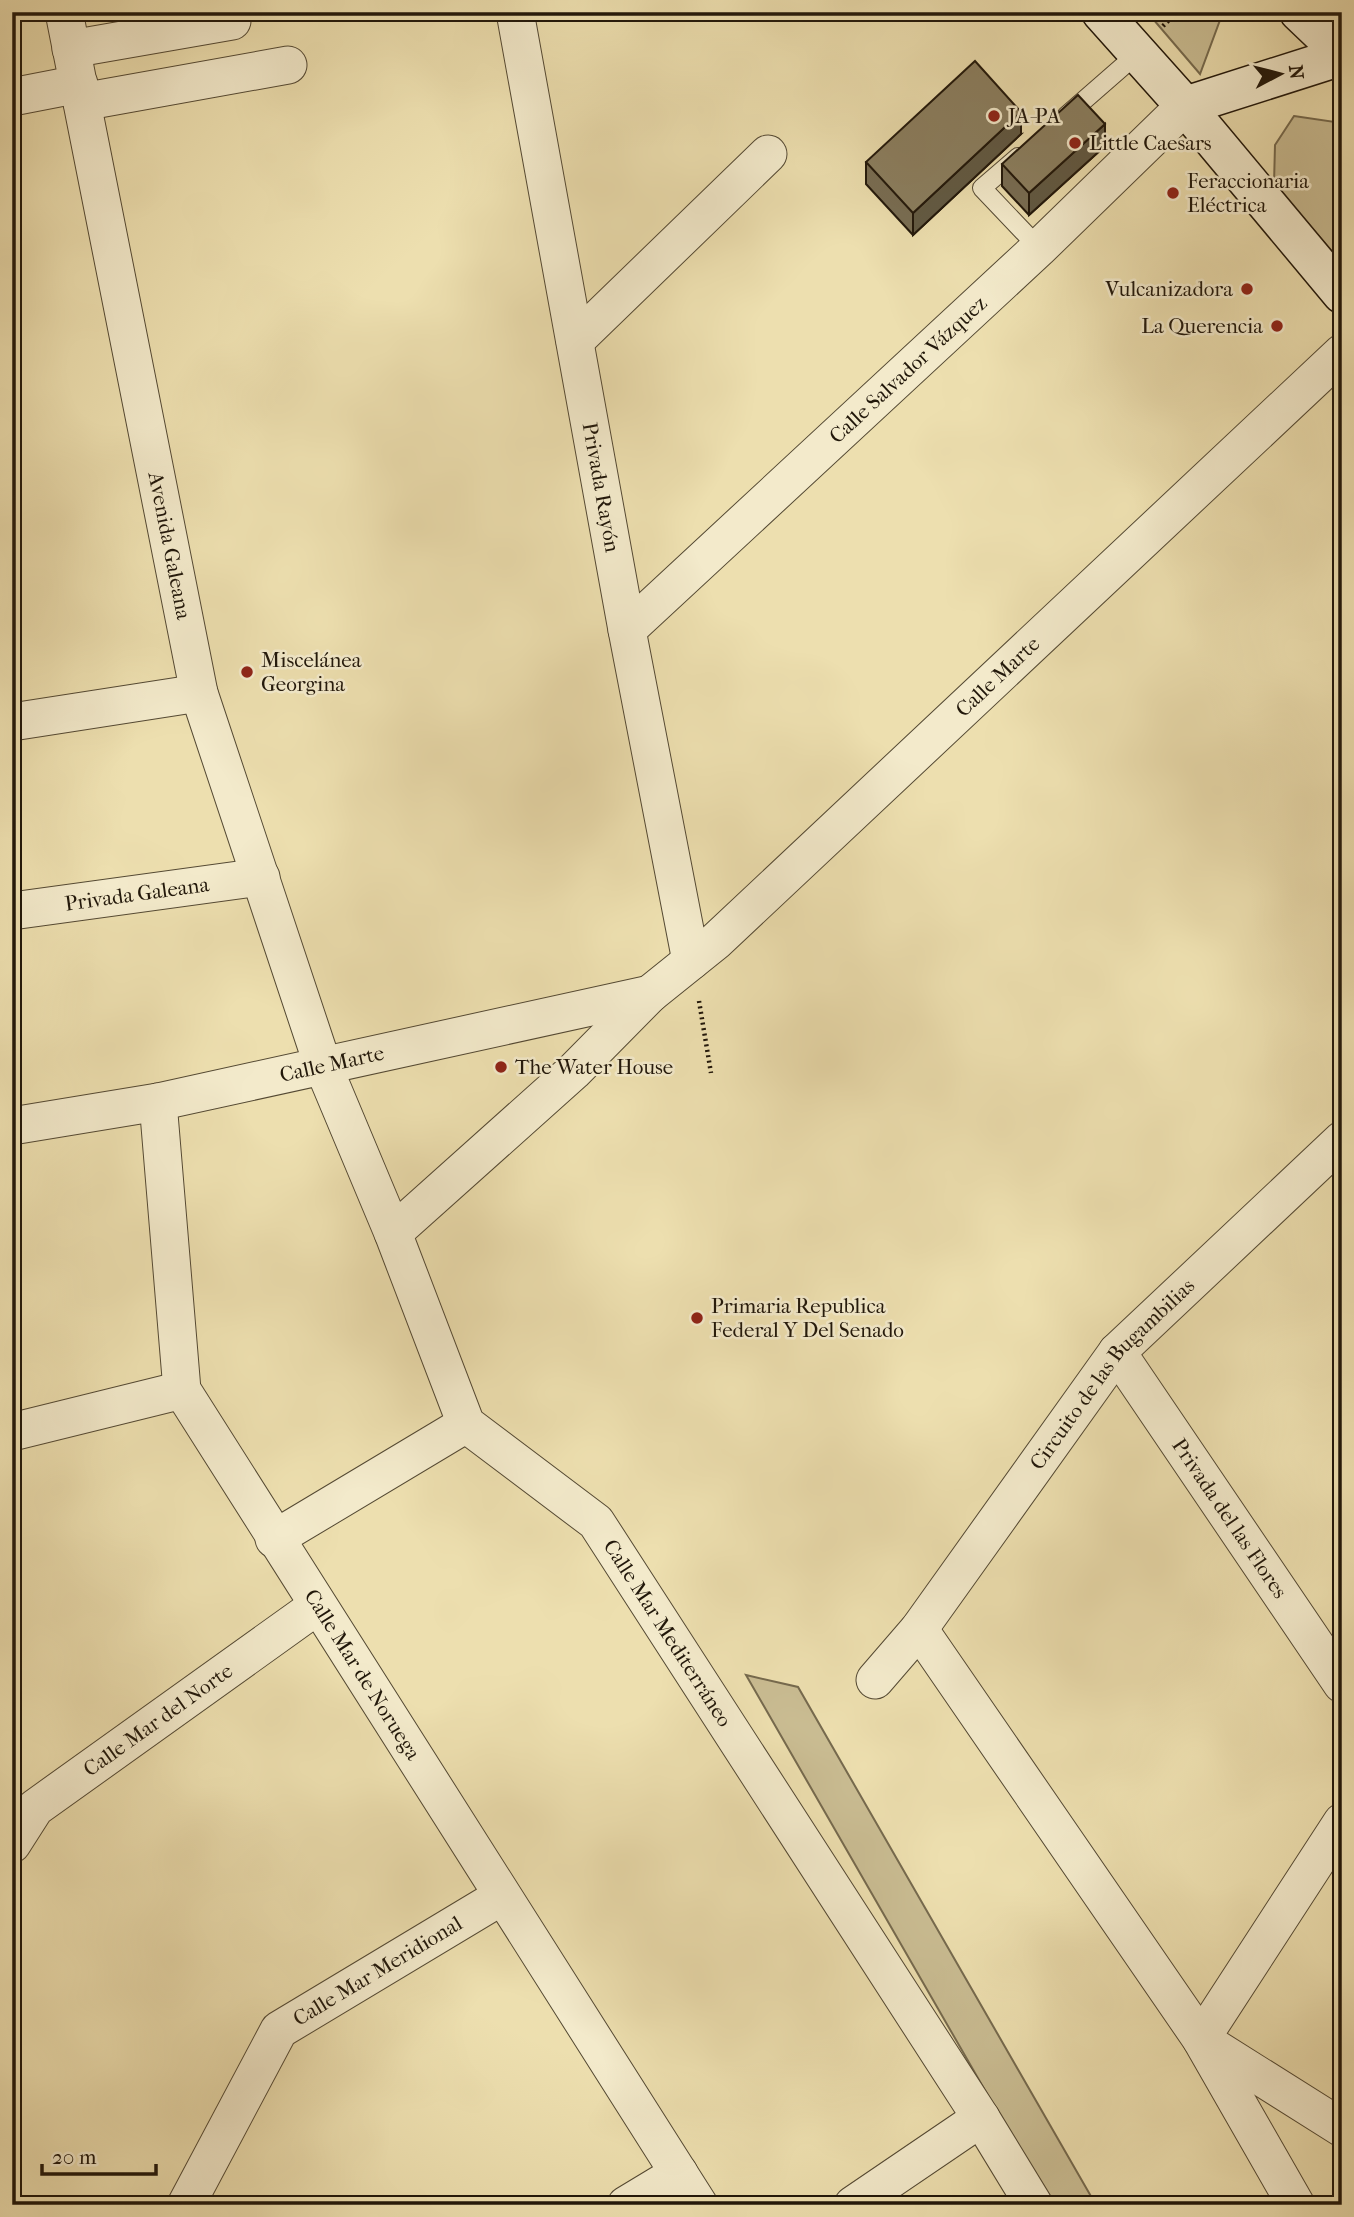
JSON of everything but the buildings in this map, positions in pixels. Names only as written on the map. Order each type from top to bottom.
[{"type":"main road","points":[[1101,12],[1185,106],[1342,295]]},
{"type":"main road","points":[[1185,106],[1342,54],[1299,12]]},
{"type":"street","name":"Avenida Galeana","points":[[64,12],[199,693],[323,1066]]},
{"type":"street","name":"Privada Rayón","points":[[515,12],[626,630],[673,976]]},
{"type":"street","points":[[71,49],[232,21]]},
{"type":"street","points":[[12,97],[80,93],[288,65]]},
{"type":"street","name":"Calle Salvador Vázquez","points":[[626,630],[1040,248],[1185,106]]},
{"type":"street","points":[[575,341],[768,154]]},
{"type":"street","name":"Calle Marte","points":[[393,1233],[574,1071],[673,976],[716,941],[1342,354]]},
{"type":"street","points":[[12,722],[199,693]]},
{"type":"street","name":"Privada Galeana","points":[[12,911],[261,877]]},
{"type":"street","name":"Calle Marte","points":[[12,1126],[158,1102],[323,1066],[673,976]]},
{"type":"street","points":[[275,1539],[466,1424],[393,1233],[323,1066]]},
{"type":"street","name":"Calle Mar de Noruega","points":[[158,1102],[182,1390],[699,2205]]},
{"type":"street","name":"Circuito de las Bugambilias","points":[[874,1680],[919,1629],[1117,1352],[1340,1147]]},
{"type":"street","name":"Privada del las Flores","points":[[1117,1352],[1342,1685]]},
{"type":"street","points":[[12,1432],[182,1390]]},
{"type":"street","name":"Calle Mar Mediterráneo","points":[[466,1424],[596,1522],[981,2118],[1034,2205]]},
{"type":"street","name":"Calle Mar del Norte","points":[[12,1844],[35,1808],[317,1606]]},
{"type":"street","points":[[919,1629],[1201,2039],[1296,2205]]},
{"type":"street","points":[[1201,2039],[1342,1822]]},
{"type":"street","name":"Calle Mar Meridional","points":[[186,2205],[279,2030],[502,1896]]},
{"type":"street","points":[[1201,2039],[1342,2129]]},
{"type":"street","points":[[853,2205],[981,2118]]},
{"type":"street","points":[[626,2205],[679,2173]]},
{"type":"lane","points":[[1055,126],[1137,54]]},
{"type":"lane","points":[[1034,144],[982,188],[1040,248]]},
{"type":"path","points":[[673,976],[699,1001],[710,1073]]},
{"type":"shaded area","points":[[1147,12],[1223,12],[1200,74]]},
{"type":"shaded area","points":[[1294,116],[1342,123],[1342,263],[1274,184],[1275,145]]},
{"type":"shaded area","points":[[746,1675],[798,1687],[1096,2205],[1051,2205]]},
{"type":"place","name":"JA-PA","points":[[994,116]]},
{"type":"place","name":"Little Caesars","points":[[1075,143]]},
{"type":"place","name":"Feraccionaria Eléctrica","points":[[1173,193]]},
{"type":"place","name":"Vulcanizadora","points":[[1247,289]]},
{"type":"place","name":"La Querencia","points":[[1277,326]]},
{"type":"place","name":"Miscelánea Georgina","points":[[247,672]]},
{"type":"place","name":"The Water House","points":[[501,1067]]},
{"type":"place","name":"Primaria Republica Federal Y Del Senado","points":[[697,1318]]}]
